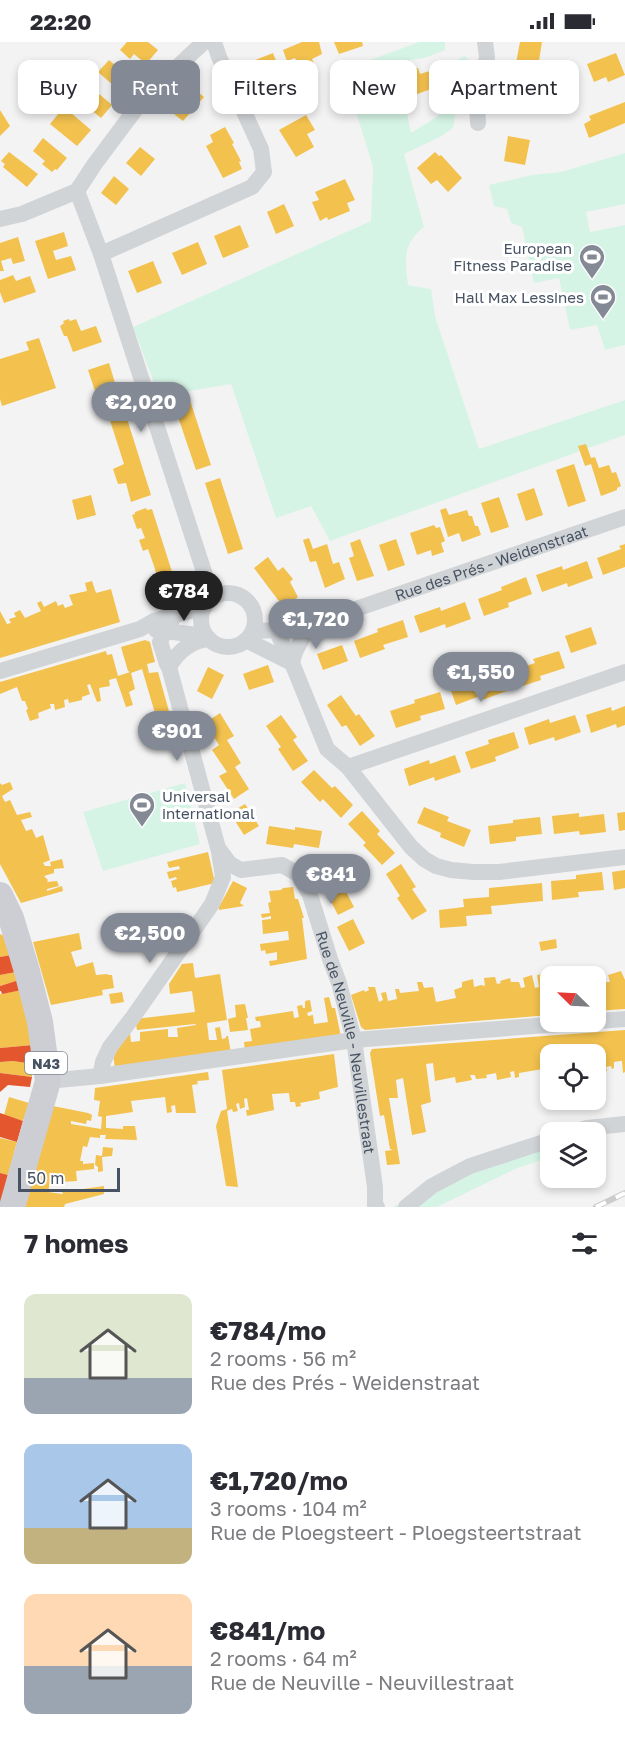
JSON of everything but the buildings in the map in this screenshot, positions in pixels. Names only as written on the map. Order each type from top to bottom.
[{"type":"main road","name":"N43","points":[[0,895],[6,920],[27,971],[40,1022],[48,1081],[12,1207]]},
{"type":"street","points":[[0,219],[22,214],[77,191],[144,98],[204,42]]},
{"type":"street","points":[[101,254],[252,187],[264,172],[261,149],[214,42]]},
{"type":"street","points":[[478,123],[477,106],[487,57],[485,42]]},
{"type":"street","points":[[77,191],[101,254],[206,578],[210,601],[201,618],[201,624],[207,637],[187,646],[169,666]]},
{"type":"street","name":"Rue des Prés - Weidenstraat","points":[[250,635],[310,624],[625,517]]},
{"type":"street","name":"Rue des Prés - Weidenstraat","points":[[0,671],[140,629],[154,621],[233,593],[247,600],[255,615],[255,623],[250,635],[241,644],[227,647],[214,643],[207,637],[140,629]]},
{"type":"street","points":[[165,631],[175,615]]},
{"type":"street","points":[[292,663],[295,652],[310,624]]},
{"type":"street","points":[[276,630],[327,749],[348,767],[411,847],[424,859],[436,866],[451,870],[499,872],[625,856]]},
{"type":"street","name":"Rue de Neuville - Neuvillestraat","points":[[165,631],[160,642],[166,664],[169,666],[218,848],[230,864],[241,870],[282,866],[298,874],[310,895],[339,983],[354,1040],[377,1207]]},
{"type":"street","points":[[250,635],[292,663]]},
{"type":"street","points":[[348,767],[625,672]]},
{"type":"street","points":[[100,1076],[110,1047],[134,1017],[212,904],[223,877],[218,848]]},
{"type":"street","points":[[48,1081],[100,1076],[354,1040],[625,1019]]},
{"type":"street","points":[[606,1126],[625,1124]]},
{"type":"street","points":[[406,1207],[432,1186],[470,1166],[540,1143]]},
{"type":"green space","points":[[419,42],[445,42],[445,50],[425,58],[370,60]]},
{"type":"green space","points":[[465,56],[469,60],[457,60]]},
{"type":"green space","points":[[357,114],[407,114],[411,133],[438,114],[455,114],[453,128],[440,137],[404,154],[424,227],[408,246],[406,267],[408,285],[431,289],[435,316],[479,449],[625,400],[625,435],[330,541],[311,506],[276,518],[231,384],[159,396],[133,327],[371,221],[373,167]]},
{"type":"green space","points":[[625,153],[625,204],[586,212],[590,232],[625,225],[625,345],[605,350],[597,325],[570,330],[559,278],[534,283],[522,227],[511,223],[507,209],[494,206],[489,185],[532,175],[561,172]]},
{"type":"green space","name":"Universal international","points":[[185,783],[200,844],[103,871],[83,812]]},
{"type":"green space","points":[[540,1146],[540,1160],[515,1169],[437,1207],[393,1207],[432,1186]]},
{"type":"railway","points":[[596,1207],[625,1193]]},
{"type":"place","name":"European Fitness Paradise","points":[[592,280]]},
{"type":"place","name":"Hall Max Lessines","points":[[603,320]]},
{"type":"place","name":"Universal international","points":[[142,828]]}]
